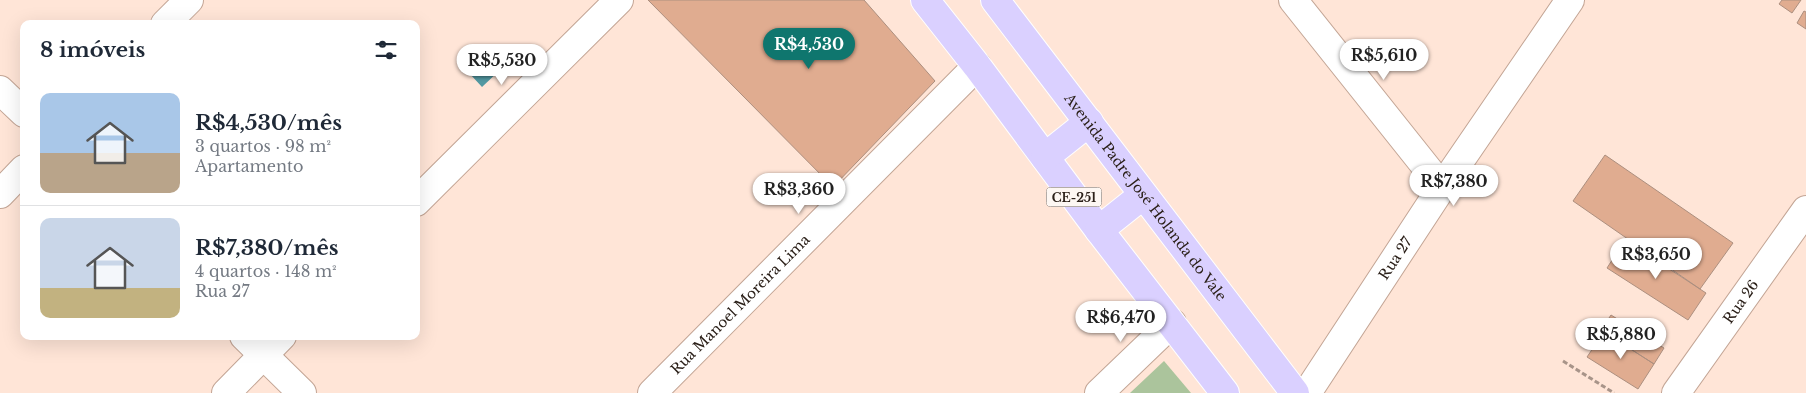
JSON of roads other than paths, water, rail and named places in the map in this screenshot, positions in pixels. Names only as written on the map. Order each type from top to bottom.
[{"type":"main road","name":"CE-251","points":[[925,0],[1225,393]]},
{"type":"main road","name":"Avenida Padre José Holanda do Vale","points":[[995,0],[1295,393]]},
{"type":"main road","points":[[1045,157],[1089,122]]},
{"type":"main road","points":[[1099,230],[1143,195]]},
{"type":"street","points":[[170,20],[189,0]]},
{"type":"street","points":[[420,198],[619,0]]},
{"type":"street","points":[[1293,0],[1442,188]]},
{"type":"street","name":"Rua 27","points":[[1307,393],[1442,188],[1570,0]]},
{"type":"street","name":"Rua Manoel Moreira Lima","points":[[652,393],[977,66]]},
{"type":"street","points":[[0,90],[20,109]]},
{"type":"street","points":[[0,194],[20,173]]},
{"type":"street","name":"Rua 26","points":[[1676,393],[1805,213]]},
{"type":"street","points":[[1109,390],[1172,323]]},
{"type":"street","points":[[226,393],[253,346],[270,340]]},
{"type":"street","points":[[253,346],[302,393]]},
{"type":"water","points":[[513,53],[516,67],[500,70],[482,87],[470,74],[489,58]]}]
